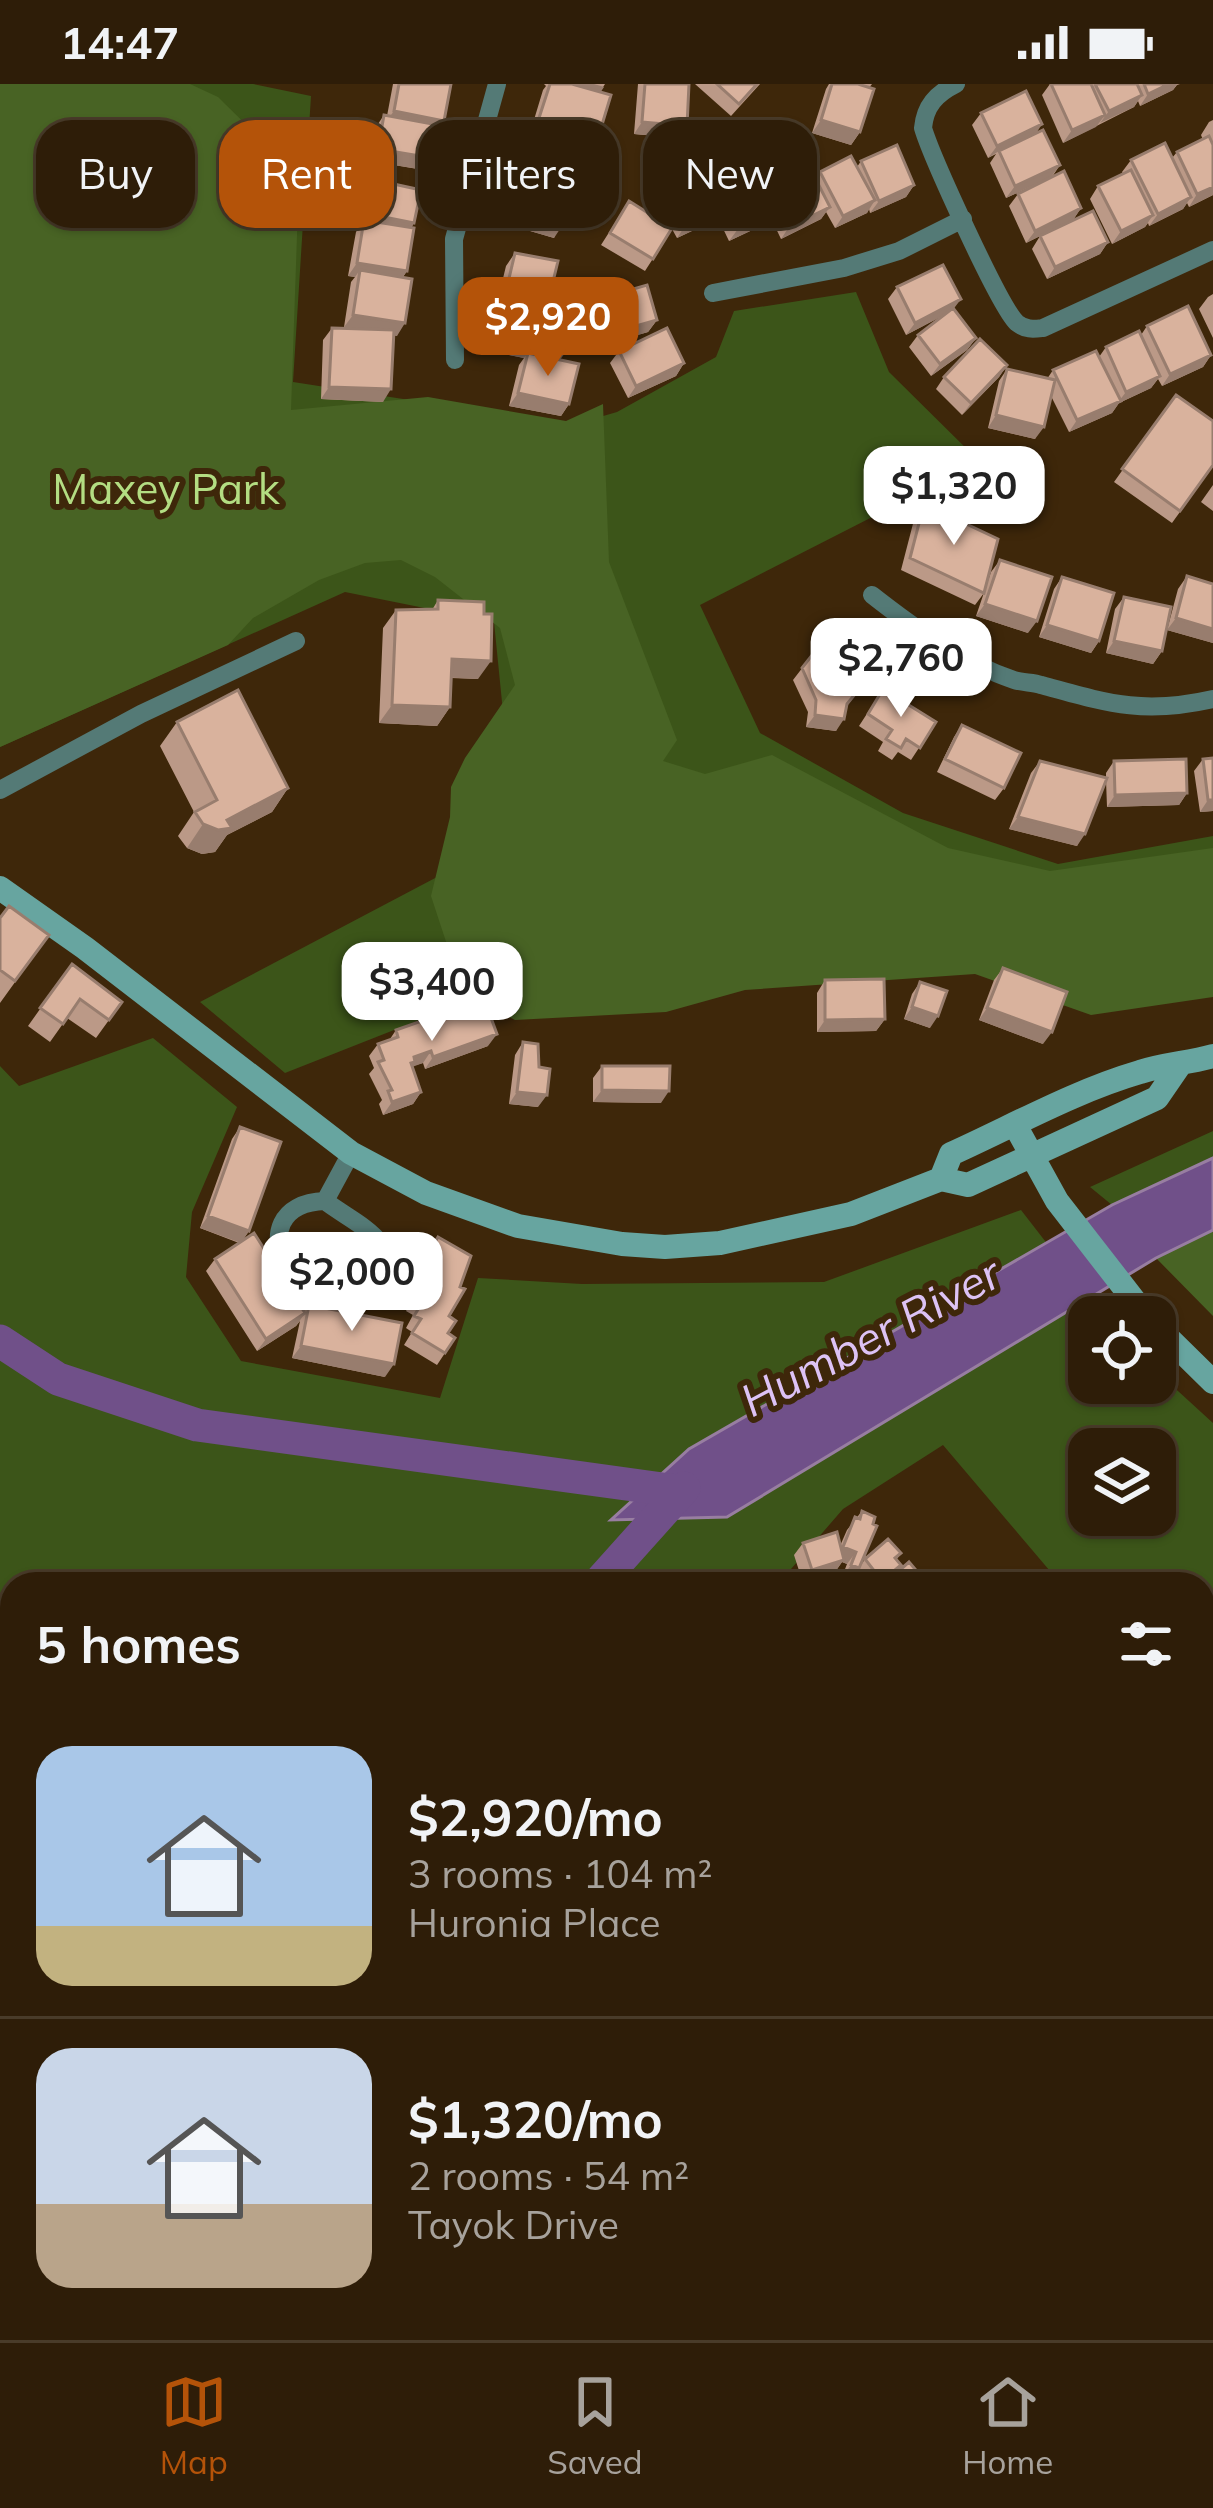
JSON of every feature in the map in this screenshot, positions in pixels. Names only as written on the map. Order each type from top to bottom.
[{"type":"main road","points":[[0,888],[351,1153],[426,1193],[518,1226],[559,1235],[665,1247],[720,1243],[850,1214],[941,1179],[968,1185],[1157,1098],[1179,1066]]},
{"type":"main road","points":[[941,1179],[951,1154],[1015,1125],[1143,1070],[1213,1056]]},
{"type":"main road","points":[[1015,1125],[1057,1201],[1131,1296]]},
{"type":"main road","points":[[1176,1346],[1213,1382]]},
{"type":"street","points":[[455,360],[454,239],[497,84]]},
{"type":"street","points":[[956,84],[934,98],[924,113],[923,128],[1010,314],[1029,329],[1043,328],[1119,296],[1213,250]]},
{"type":"street","points":[[713,293],[844,268],[898,251],[963,219]]},
{"type":"street","points":[[872,595],[917,630],[1018,682],[1040,684],[1096,703],[1177,707],[1213,699]]},
{"type":"street","points":[[0,790],[140,714],[296,641]]},
{"type":"street","points":[[325,1202],[351,1153]]},
{"type":"street","points":[[304,1202],[325,1202],[385,1245],[392,1267],[386,1286],[366,1298],[315,1296],[292,1280],[280,1259],[278,1234],[287,1213],[304,1202]]},
{"type":"green space","name":"Maxey Park","points":[[0,84],[253,84],[311,96],[309,120],[219,120],[219,228],[303,228],[293,382],[572,425],[617,412],[716,357],[734,311],[856,292],[889,372],[980,462],[700,605],[760,733],[903,813],[1058,864],[1213,836],[1213,978],[503,712],[494,622],[345,592],[0,747]]},
{"type":"green space","name":"Maxey Park","points":[[0,84],[190,84],[218,97],[241,120],[219,120],[219,228],[297,228],[291,410],[428,397],[566,421],[603,404],[609,562],[677,740],[663,761],[705,774],[772,755],[948,848],[1050,871],[1213,848],[1213,997],[1091,1015],[975,974],[745,990],[666,1012],[515,1020],[480,1003],[456,972],[431,896],[450,817],[451,787],[515,685],[500,628],[435,577],[401,560],[365,563],[319,580],[253,618],[228,645],[0,747]]},
{"type":"green space","points":[[475,857],[493,991],[285,1073],[200,1002]]},
{"type":"green space","points":[[153,1038],[237,1107],[192,1212],[186,1277],[241,1361],[440,1398],[478,1278],[582,1284],[824,1282],[1021,1210],[1088,1296],[1068,1296],[1068,1404],[1176,1404],[1176,1389],[1213,1423],[1213,1572],[1051,1572],[943,1445],[843,1509],[788,1572],[0,1572],[0,1066],[19,1086]]},
{"type":"green space","points":[[1213,1131],[1213,1158],[1112,1205],[1090,1187]]},
{"type":"green space","points":[[1213,1230],[1213,1316],[1156,1258]]},
{"type":"shaded area","points":[[1213,1158],[1213,1230],[1093,1296],[1068,1296],[1068,1311],[727,1517],[611,1520],[689,1449],[1112,1205]]},
{"type":"building","points":[[399,84],[451,84],[444,120],[394,111]]},
{"type":"building","points":[[550,84],[572,84],[611,95],[603,120],[538,120]]},
{"type":"building","points":[[645,84],[689,84],[687,120],[642,122]]},
{"type":"building","points":[[717,84],[757,84],[739,104]]},
{"type":"building","points":[[832,84],[874,89],[860,132],[821,120]]},
{"type":"building","points":[[1051,84],[1091,84],[1105,115],[1072,130]]},
{"type":"building","points":[[1095,84],[1137,84],[1142,95],[1109,111]]},
{"type":"building","points":[[1144,84],[1169,84],[1148,94]]},
{"type":"building","points":[[1026,91],[1042,124],[997,146],[981,113]]},
{"type":"building","points":[[384,115],[418,121],[418,156],[394,152],[394,120],[383,120]]},
{"type":"building","points":[[1043,130],[1060,165],[1015,186],[999,151]]},
{"type":"building","points":[[1209,136],[1213,187],[1197,194],[1177,152]]},
{"type":"building","points":[[1165,143],[1191,197],[1158,214],[1131,160]]},
{"type":"building","points":[[897,145],[914,185],[879,201],[861,161]]},
{"type":"building","points":[[851,156],[875,200],[843,216],[820,172]]},
{"type":"building","points":[[1131,170],[1153,215],[1121,231],[1098,186]]},
{"type":"building","points":[[1064,171],[1081,208],[1035,231],[1018,194]]},
{"type":"building","points":[[817,182],[830,207],[817,213]]},
{"type":"building","points":[[394,184],[418,189],[414,223],[394,219]]},
{"type":"building","points":[[629,201],[643,210],[643,228],[672,228],[653,259],[610,233],[619,228]]},
{"type":"building","points":[[1093,211],[1108,242],[1055,267],[1040,236]]},
{"type":"building","points":[[363,228],[414,228],[407,271],[357,263]]},
{"type":"building","points":[[515,253],[558,261],[549,298],[506,291]]},
{"type":"building","points":[[943,265],[961,299],[915,323],[897,287]]},
{"type":"building","points":[[360,270],[412,279],[405,323],[353,315]]},
{"type":"building","points":[[647,285],[657,320],[615,332],[605,297]]},
{"type":"building","points":[[526,298],[574,308],[565,353],[517,343]]},
{"type":"building","points":[[1188,306],[1211,355],[1170,374],[1147,326]]},
{"type":"building","points":[[953,308],[976,338],[940,364],[918,335]]},
{"type":"building","points":[[332,328],[394,330],[391,389],[329,387]]},
{"type":"building","points":[[667,328],[684,363],[636,386],[619,351]]},
{"type":"building","points":[[1139,331],[1160,376],[1126,392],[1106,347]]},
{"type":"building","points":[[980,339],[1007,365],[971,403],[944,377]]},
{"type":"building","points":[[1096,351],[1121,401],[1077,420],[1053,370]]},
{"type":"building","points":[[528,353],[579,364],[569,404],[518,393]]},
{"type":"building","points":[[1007,369],[1055,380],[1044,427],[996,415]]},
{"type":"building","points":[[1176,395],[1213,421],[1213,465],[1180,511],[1122,469]]},
{"type":"building","points":[[924,504],[998,539],[984,593],[910,558]]},
{"type":"building","points":[[1000,560],[1052,577],[1037,621],[985,604]]},
{"type":"building","points":[[1187,576],[1213,584],[1213,629],[1176,618]]},
{"type":"building","points":[[1062,577],[1114,593],[1099,641],[1047,625]]},
{"type":"building","points":[[1124,597],[1171,607],[1162,651],[1114,641]]},
{"type":"building","points":[[438,600],[484,602],[484,614],[492,614],[491,661],[452,659],[450,707],[392,705],[396,610],[438,609]]},
{"type":"building","points":[[853,638],[875,640],[872,661],[862,659],[869,677],[847,704],[844,719],[815,715],[816,700],[802,668],[823,641],[851,645]]},
{"type":"building","points":[[883,689],[936,722],[920,748],[906,739],[901,748],[886,739],[892,730],[868,714]]},
{"type":"building","points":[[238,690],[288,788],[227,820],[232,828],[218,830],[203,824],[195,812],[217,800],[177,722]]},
{"type":"building","points":[[962,725],[1021,753],[1004,788],[945,759]]},
{"type":"building","points":[[1213,758],[1213,800],[1208,800],[1203,759]]},
{"type":"building","points":[[1186,759],[1187,793],[1115,795],[1114,761]]},
{"type":"building","points":[[1040,761],[1107,778],[1085,834],[1018,817]]},
{"type":"building","points":[[9,906],[49,935],[15,981],[0,970],[0,918]]},
{"type":"building","points":[[72,964],[122,1002],[109,1020],[80,999],[63,1024],[40,1008]]},
{"type":"building","points":[[1003,968],[1067,992],[1052,1032],[987,1008]]},
{"type":"building","points":[[884,979],[885,1019],[825,1020],[825,980]]},
{"type":"building","points":[[920,982],[947,991],[938,1016],[912,1007]]},
{"type":"building","points":[[484,999],[497,1034],[433,1057],[431,1051],[414,1057],[411,1063],[421,1092],[392,1102],[388,1091],[392,1090],[378,1062],[384,1060],[378,1044],[398,1037],[396,1030]]},
{"type":"building","points":[[523,1042],[538,1044],[539,1067],[550,1069],[547,1095],[517,1092]]},
{"type":"building","points":[[602,1066],[670,1066],[669,1091],[602,1090]]},
{"type":"building","points":[[240,1127],[281,1142],[249,1231],[208,1216]]},
{"type":"building","points":[[254,1233],[305,1313],[266,1339],[215,1259]]},
{"type":"building","points":[[438,1237],[471,1256],[460,1287],[465,1289],[449,1316],[456,1321],[448,1333],[455,1338],[445,1353],[412,1333],[421,1319],[414,1316],[422,1303],[414,1298],[431,1271],[426,1268],[434,1255],[429,1252]]},
{"type":"building","points":[[309,1305],[402,1323],[394,1364],[301,1346]]},
{"type":"building","points":[[862,1511],[875,1517],[877,1526],[859,1568],[851,1565],[856,1552],[843,1547]]},
{"type":"building","points":[[837,1532],[844,1560],[812,1570],[803,1543]]},
{"type":"building","points":[[888,1539],[901,1553],[895,1558],[901,1565],[893,1572],[875,1572],[865,1559]]},
{"type":"building","points":[[909,1562],[918,1572],[898,1572]]},
{"type":"waterway","points":[[0,1341],[58,1379],[197,1425],[677,1491]]},
{"type":"waterway","name":"Humber River","points":[[609,1572],[684,1488]]}]
